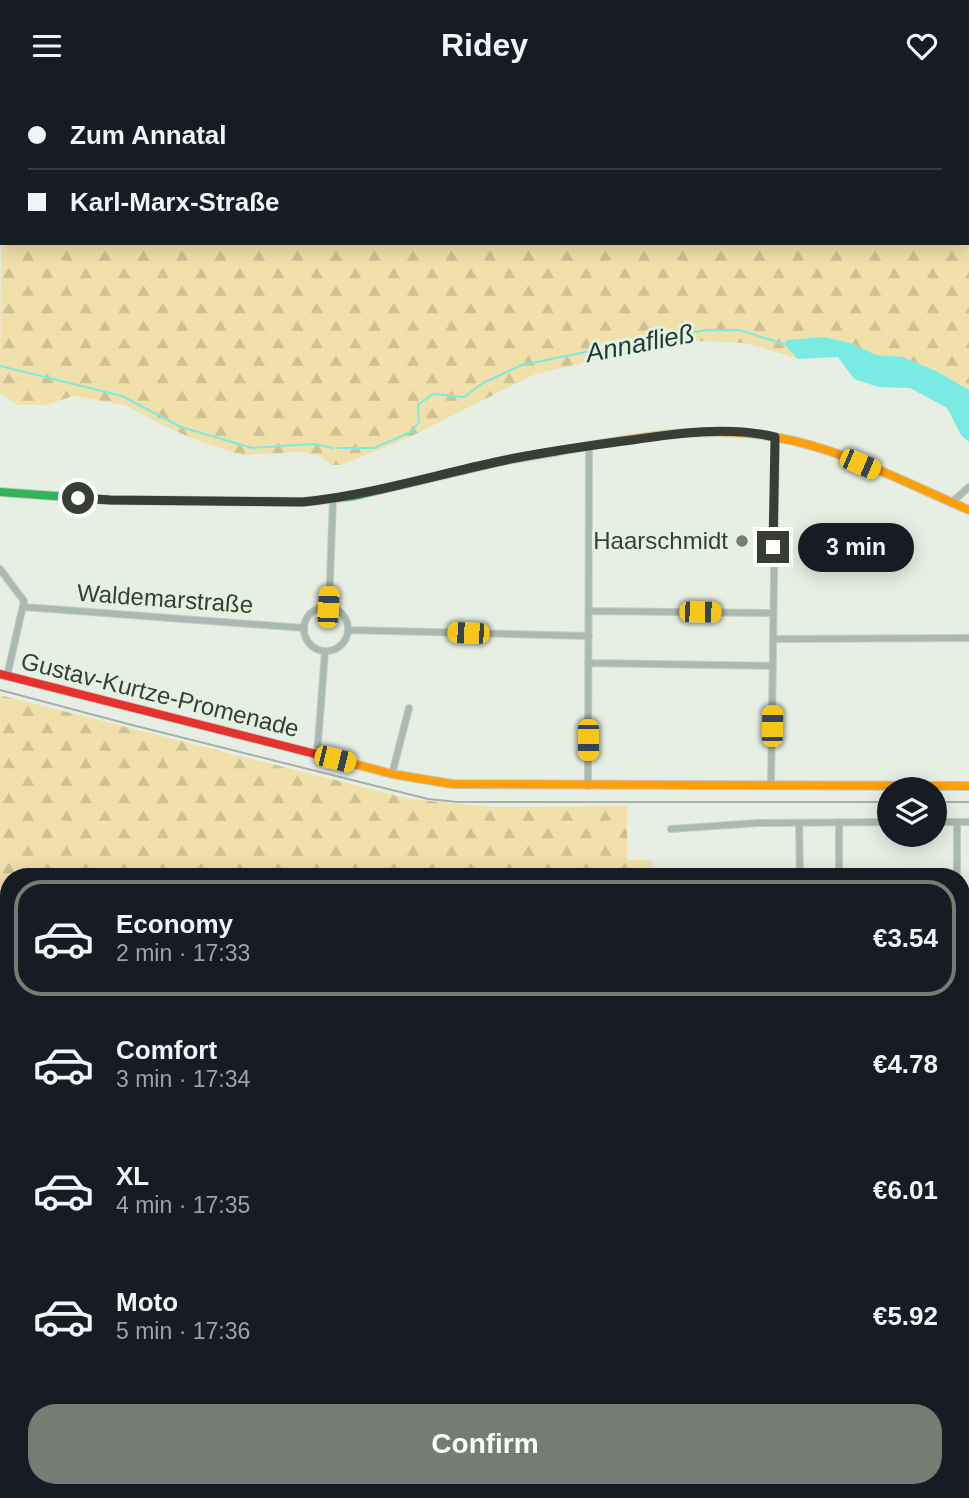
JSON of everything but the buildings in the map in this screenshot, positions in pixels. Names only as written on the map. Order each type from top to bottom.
[{"type":"main road","points":[[0,492],[110,500],[303,502],[362,494],[507,460],[589,446],[689,434],[741,433],[775,437],[836,453],[969,510]]},
{"type":"main road","name":"Gustav-Kurtze-Promenade","points":[[3,675],[392,774],[462,785],[969,786]]},
{"type":"street","points":[[771,786],[775,437]]},
{"type":"street","points":[[588,786],[589,446]]},
{"type":"street","points":[[951,503],[969,487]]},
{"type":"street","points":[[328,607],[333,499]]},
{"type":"street","points":[[0,569],[21,594],[24,607],[3,675]]},
{"type":"street","name":"Waldemarstraße","points":[[24,607],[304,628]]},
{"type":"street","points":[[328,607],[345,617],[349,631],[342,645],[325,652],[307,642],[304,628],[305,621],[314,610],[328,607]]},
{"type":"street","points":[[589,611],[773,613]]},
{"type":"street","points":[[349,631],[589,636]]},
{"type":"street","points":[[773,639],[969,638]]},
{"type":"street","points":[[317,755],[325,652]]},
{"type":"street","points":[[588,663],[773,666]]},
{"type":"street","points":[[392,774],[409,708]]},
{"type":"street","points":[[839,822],[839,868]]},
{"type":"street","points":[[671,829],[758,823],[877,822]]},
{"type":"street","points":[[947,822],[969,822]]},
{"type":"street","points":[[957,822],[957,868]]},
{"type":"street","points":[[799,823],[800,868]]},
{"type":"green space","points":[[1,245],[969,245],[969,390],[938,372],[903,357],[876,355],[850,343],[824,337],[788,340],[784,344],[799,359],[745,343],[697,341],[611,356],[533,375],[410,437],[341,465],[331,465],[320,456],[301,452],[243,455],[166,427],[125,405],[73,396],[46,405],[17,405],[0,393]]},
{"type":"green space","points":[[0,695],[410,799],[493,807],[627,806],[627,860],[652,860],[652,868],[0,868]]},
{"type":"water","points":[[824,337],[850,343],[876,355],[903,357],[938,372],[969,390],[969,442],[961,435],[947,408],[910,388],[878,387],[854,379],[838,357],[798,359],[784,344],[787,340]]},
{"type":"waterway","name":"Annafließ","points":[[338,448],[374,448],[411,432],[419,422],[418,405],[433,394],[464,397],[483,383],[522,365],[708,330],[739,330],[784,344]]},
{"type":"waterway","name":"Annafließ","points":[[0,366],[122,396],[181,427],[252,448],[313,444],[333,448]]},
{"type":"tram line","points":[[0,690],[428,799],[458,802],[877,802]]},
{"type":"tram line","points":[[947,802],[969,802]]},
{"type":"traffic: fast","points":[[0,492],[110,500],[303,502],[354,496],[507,460],[559,451]]},
{"type":"traffic: slow","points":[[559,451],[667,435],[748,433],[800,442],[850,458],[969,510]]},
{"type":"traffic: slow","points":[[343,761],[392,774],[452,784],[969,786]]},
{"type":"traffic: jam","points":[[0,674],[343,761]]},
{"type":"place","name":"Haarschmidt","points":[[742,541]]},
{"type":"route","points":[[78,498],[303,502],[354,496],[507,460],[589,446],[670,435],[754,434],[775,437],[773,547]]}]
